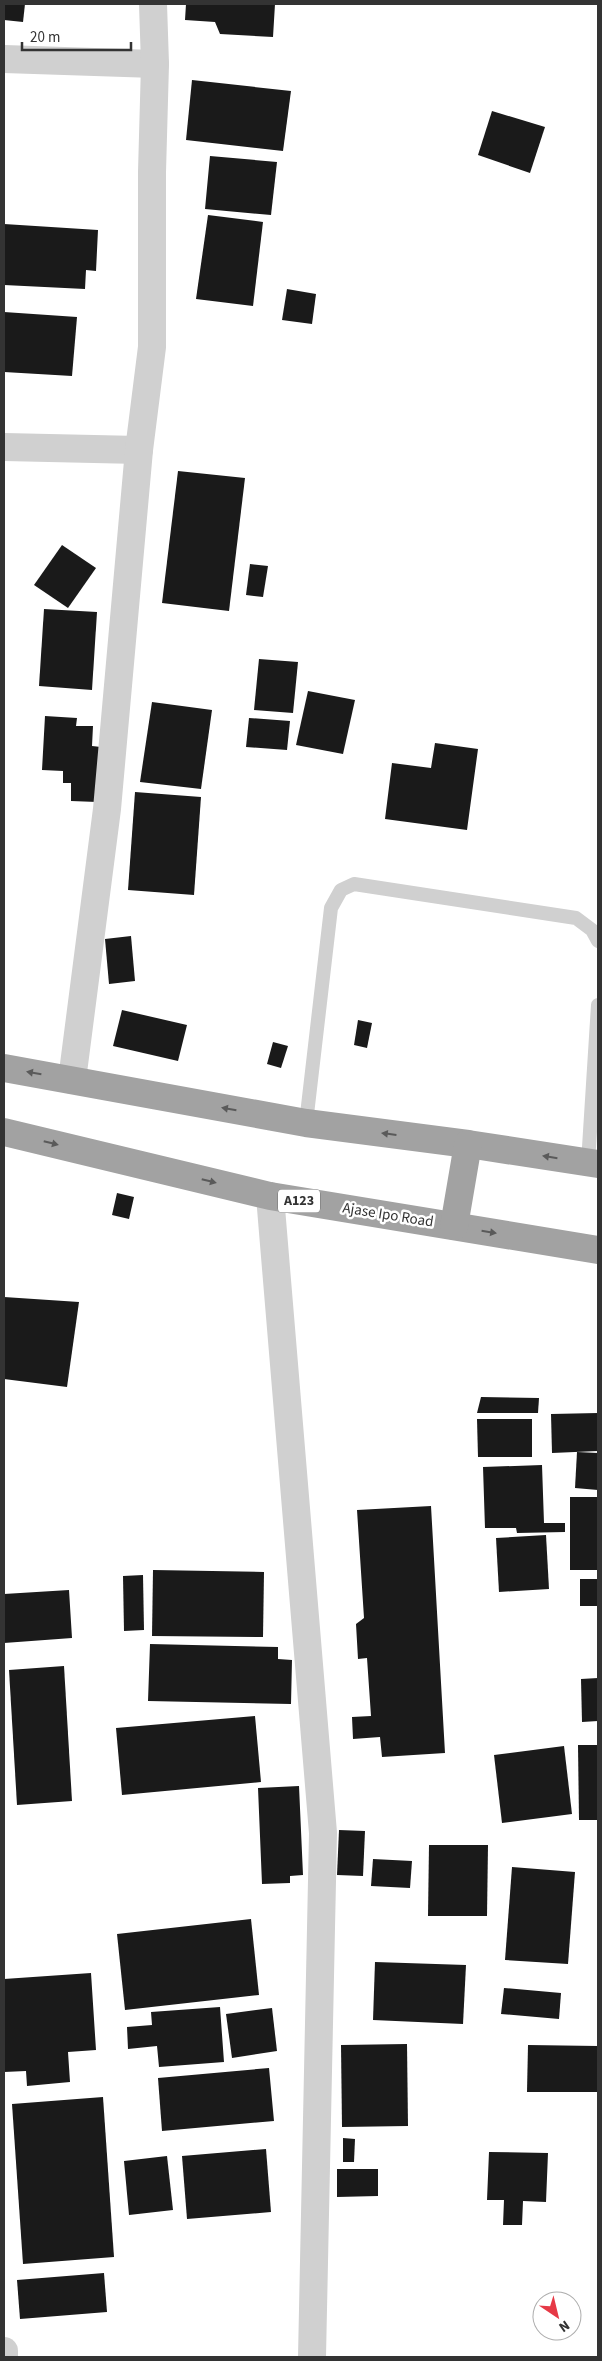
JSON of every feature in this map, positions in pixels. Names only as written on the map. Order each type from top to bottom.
[{"type":"highway","points":[[4,1068],[306,1123],[468,1144],[593,1164]]},
{"type":"highway","name":"Ajase Ipo Road","points":[[4,1132],[270,1196],[598,1250]]},
{"type":"highway","points":[[454,1226],[468,1144]]},
{"type":"street","points":[[72,1080],[107,809],[139,450],[152,347],[152,172],[155,64],[153,4]]},
{"type":"street","points":[[4,60],[155,64]]},
{"type":"street","points":[[4,448],[139,450]]},
{"type":"street","points":[[270,1196],[323,1833],[312,2357]]},
{"type":"street","points":[[4,2351],[4,2357]]},
{"type":"lane","points":[[306,1123],[331,908],[341,890],[354,884],[576,918],[592,930],[598,941]]},
{"type":"lane","points":[[593,1164],[598,1005]]},
{"type":"building","points":[[4,4],[25,4],[23,22],[4,20]]},
{"type":"building","points":[[186,4],[275,4],[273,37],[220,34],[215,22],[185,20]]},
{"type":"building","points":[[192,80],[291,91],[283,151],[186,140]]},
{"type":"building","points":[[492,111],[545,127],[530,173],[478,155]]},
{"type":"building","points":[[210,156],[277,162],[271,215],[205,209]]},
{"type":"building","points":[[208,215],[263,222],[253,306],[196,299]]},
{"type":"building","points":[[4,224],[98,230],[96,271],[86,270],[85,289],[4,285]]},
{"type":"building","points":[[287,289],[316,294],[312,324],[282,320]]},
{"type":"building","points":[[4,312],[77,317],[72,376],[4,372]]},
{"type":"building","points":[[178,471],[245,478],[229,611],[162,603]]},
{"type":"building","points":[[62,545],[96,568],[68,608],[34,585]]},
{"type":"building","points":[[250,564],[268,566],[263,597],[246,595]]},
{"type":"building","points":[[44,609],[97,612],[92,690],[39,686]]},
{"type":"building","points":[[259,659],[298,662],[293,713],[254,710]]},
{"type":"building","points":[[308,691],[355,700],[343,754],[296,745]]},
{"type":"building","points":[[152,702],[212,710],[201,789],[140,782]]},
{"type":"building","points":[[45,716],[77,718],[76,726],[93,726],[92,746],[101,747],[97,802],[71,801],[71,783],[63,783],[63,771],[42,770]]},
{"type":"building","points":[[249,718],[290,721],[287,750],[246,747]]},
{"type":"building","points":[[435,743],[478,749],[467,830],[385,819],[392,763],[431,768]]},
{"type":"building","points":[[135,792],[201,797],[194,895],[128,890]]},
{"type":"building","points":[[131,936],[135,981],[109,984],[105,939]]},
{"type":"building","points":[[122,1010],[187,1025],[178,1061],[113,1046]]},
{"type":"building","points":[[358,1020],[372,1023],[367,1048],[354,1045]]},
{"type":"building","points":[[273,1042],[288,1046],[281,1068],[267,1064]]},
{"type":"building","points":[[117,1193],[134,1197],[129,1219],[112,1215]]},
{"type":"building","points":[[4,1297],[79,1302],[67,1387],[4,1379]]},
{"type":"building","points":[[481,1397],[539,1398],[538,1413],[477,1413]]},
{"type":"building","points":[[598,1413],[598,1451],[552,1453],[551,1414]]},
{"type":"building","points":[[477,1419],[532,1419],[532,1457],[478,1457]]},
{"type":"building","points":[[577,1452],[598,1453],[598,1490],[575,1488]]},
{"type":"building","points":[[542,1465],[544,1523],[565,1523],[565,1532],[517,1533],[516,1528],[485,1528],[483,1467]]},
{"type":"building","points":[[570,1497],[598,1497],[598,1570],[570,1570]]},
{"type":"building","points":[[431,1506],[445,1753],[382,1757],[380,1737],[353,1739],[352,1717],[371,1716],[367,1658],[358,1659],[356,1624],[364,1618],[357,1510]]},
{"type":"building","points":[[546,1535],[549,1589],[499,1592],[496,1538]]},
{"type":"building","points":[[153,1570],[264,1572],[263,1637],[152,1636]]},
{"type":"building","points":[[143,1575],[144,1630],[124,1631],[123,1576]]},
{"type":"building","points":[[580,1579],[598,1579],[598,1606],[580,1606]]},
{"type":"building","points":[[69,1590],[72,1638],[4,1643],[4,1594]]},
{"type":"building","points":[[150,1644],[278,1647],[278,1659],[292,1660],[291,1704],[148,1701]]},
{"type":"building","points":[[64,1666],[72,1801],[17,1805],[9,1670]]},
{"type":"building","points":[[598,1678],[598,1721],[582,1722],[581,1679]]},
{"type":"building","points":[[255,1716],[261,1782],[122,1795],[116,1728]]},
{"type":"building","points":[[578,1745],[598,1745],[598,1820],[579,1820]]},
{"type":"building","points":[[564,1746],[572,1814],[502,1823],[494,1755]]},
{"type":"building","points":[[299,1786],[303,1875],[290,1876],[290,1883],[262,1884],[258,1788]]},
{"type":"building","points":[[339,1830],[365,1831],[363,1876],[337,1875]]},
{"type":"building","points":[[429,1845],[488,1845],[487,1916],[428,1916]]},
{"type":"building","points":[[373,1859],[412,1861],[410,1888],[371,1886]]},
{"type":"building","points":[[512,1867],[575,1872],[568,1964],[505,1960]]},
{"type":"building","points":[[251,1919],[259,1995],[125,2010],[117,1934]]},
{"type":"building","points":[[375,1962],[466,1965],[463,2024],[373,2020]]},
{"type":"building","points":[[91,1973],[96,2050],[68,2052],[70,2082],[27,2086],[26,2071],[4,2072],[4,1979]]},
{"type":"building","points":[[504,1988],[561,1993],[559,2019],[501,2014]]},
{"type":"building","points":[[220,2007],[224,2062],[159,2067],[157,2046],[128,2049],[127,2027],[152,2025],[151,2012]]},
{"type":"building","points":[[272,2008],[277,2051],[232,2058],[226,2014]]},
{"type":"building","points":[[407,2044],[408,2126],[342,2127],[341,2045]]},
{"type":"building","points":[[528,2045],[598,2046],[598,2092],[527,2092]]},
{"type":"building","points":[[269,2068],[274,2121],[162,2131],[158,2078]]},
{"type":"building","points":[[103,2097],[114,2257],[23,2264],[12,2104]]},
{"type":"building","points":[[343,2138],[355,2139],[354,2162],[343,2162]]},
{"type":"building","points":[[266,2149],[271,2212],[187,2219],[182,2156]]},
{"type":"building","points":[[489,2152],[548,2153],[546,2202],[523,2201],[522,2225],[503,2225],[504,2200],[487,2200]]},
{"type":"building","points":[[167,2156],[173,2210],[129,2215],[124,2161]]},
{"type":"building","points":[[337,2169],[378,2169],[378,2196],[337,2197]]},
{"type":"building","points":[[104,2273],[107,2312],[20,2319],[17,2280]]}]
